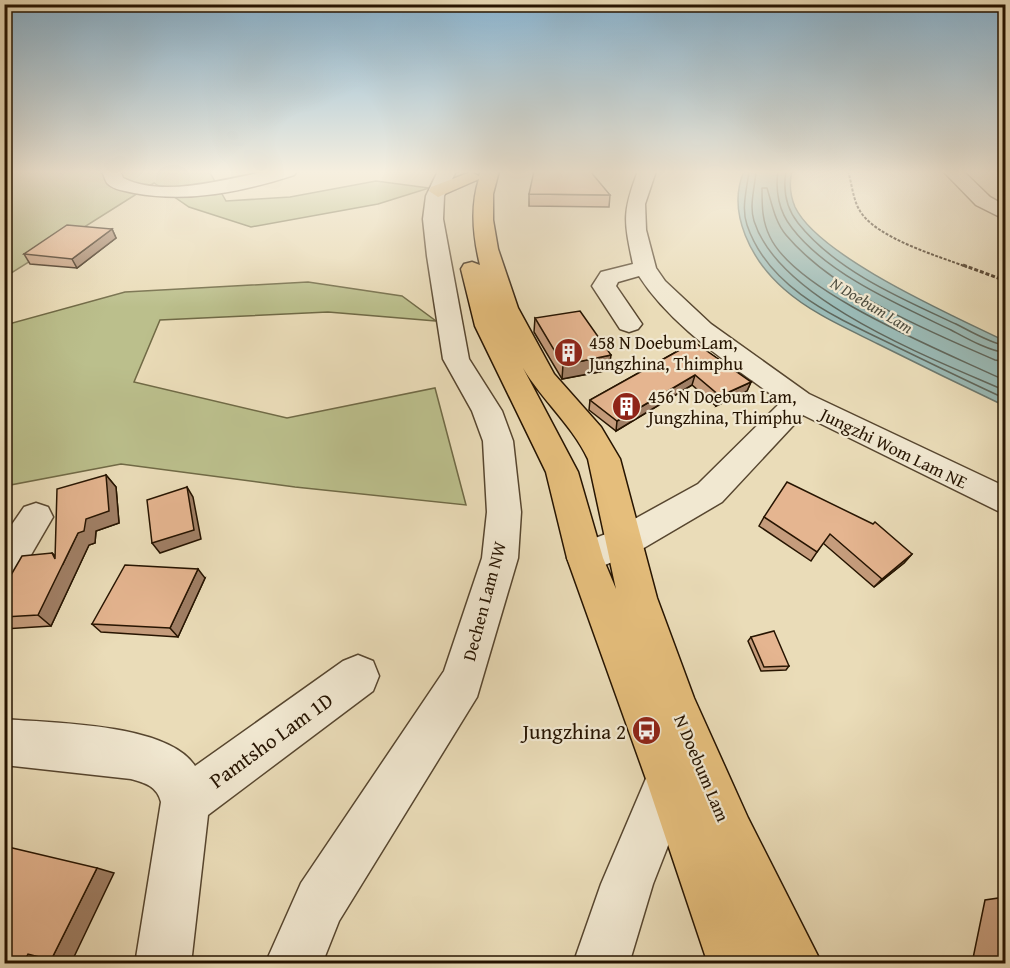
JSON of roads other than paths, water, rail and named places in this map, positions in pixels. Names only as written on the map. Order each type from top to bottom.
[{"type":"main road","name":"N Doebum Lam","points":[[463,216],[463,225],[488,326],[562,472],[585,558],[670,778],[736,963]]},
{"type":"main road","name":"N Doebum Lam","points":[[483,216],[493,269],[513,320],[545,380],[580,420],[602,455],[642,612],[694,756],[752,885],[794,963]]},
{"type":"street","name":"Dechen Lam NW","points":[[293,963],[320,902],[462,682],[500,558],[504,512],[498,441],[487,411],[456,359],[446,314],[433,219],[435,216]]},
{"type":"street","name":"Jungzhi Wom Lam NE","points":[[635,216],[636,230],[645,268],[657,286],[702,329],[800,401],[1005,502]]},
{"type":"street","points":[[629,324],[604,286],[609,277],[645,268]]},
{"type":"street","points":[[585,558],[624,542],[710,494],[800,401]]},
{"type":"street","points":[[4,568],[36,517]]},
{"type":"street","name":"Pamtsho Lam 1D","points":[[184,802],[358,676]]},
{"type":"street","points":[[4,742],[135,756],[166,768],[182,789],[184,802],[163,963]]},
{"type":"street","points":[[601,963],[627,884],[670,778]]},
{"type":"water","points":[[740,216],[802,216],[831,246],[859,265],[922,301],[1005,341],[1005,406],[829,320],[794,298],[772,278],[762,265],[745,235]]},
{"type":"place","name":"458 N Doebum Lam, Jungzhina, Thimphu","points":[[568,352]]},
{"type":"place","name":"456 N Doebum Lam, Jungzhina, Thimphu","points":[[627,406]]},
{"type":"place","name":"Jungzhina 2","points":[[647,731]]}]
